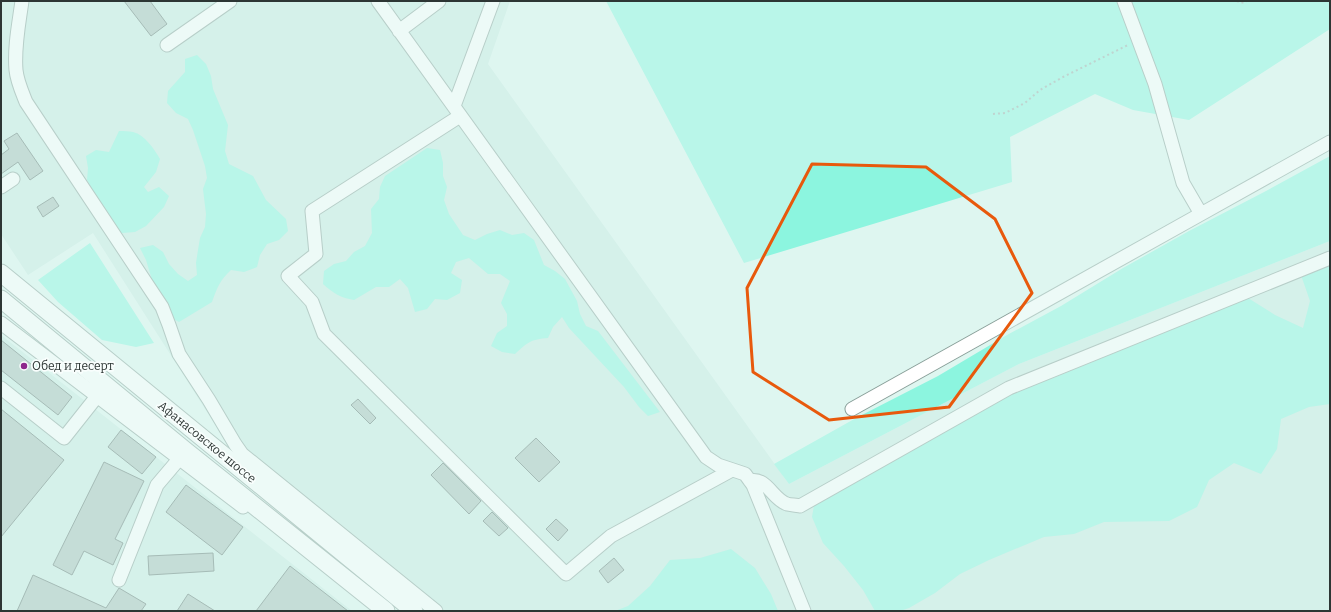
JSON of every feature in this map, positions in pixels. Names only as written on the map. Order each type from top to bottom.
[{"type":"main road","name":"Афанасовское шоссе","points":[[1,273],[414,611]]},
{"type":"main road","name":"Афанасовское шоссе","points":[[1,299],[101,391],[386,611]]},
{"type":"lane","points":[[22,1],[16,55],[16,71],[20,88],[26,102],[162,307],[179,354],[235,444],[242,454],[436,611]]},
{"type":"lane","points":[[167,45],[230,1]]},
{"type":"lane","points":[[378,1],[706,457],[718,465],[744,474],[753,485],[804,611]]},
{"type":"lane","points":[[400,31],[439,1]]},
{"type":"lane","points":[[493,1],[457,111],[312,211],[316,254],[288,276],[312,302],[324,334],[566,574],[611,536],[732,470]]},
{"type":"lane","points":[[1124,1],[1155,84],[1183,183],[1200,214]]},
{"type":"lane","points":[[852,409],[1330,142]]},
{"type":"lane","points":[[1,188],[13,179]]},
{"type":"lane","points":[[750,481],[755,480],[763,482],[773,494],[786,504],[800,506],[1009,388],[1330,258]]},
{"type":"lane","points":[[1,323],[101,391],[64,438],[1,388]]},
{"type":"lane","points":[[119,580],[157,485],[183,455],[255,516]]},
{"type":"path","points":[[1237,1],[1241,3],[1247,1]]},
{"type":"path","points":[[993,114],[1005,113],[1025,103],[1040,90],[1063,77],[1138,40]]},
{"type":"highlighted area","points":[[812,164],[926,167],[995,219],[1032,293],[949,407],[829,420],[753,372],[747,288]]},
{"type":"shaded area","points":[[1,1],[510,1],[488,64],[789,484],[1019,364],[1330,241],[1330,611],[430,611],[235,456],[93,233],[28,275],[1,234]]},
{"type":"shaded area","points":[[1,335],[352,611],[1,611]]},
{"type":"green space","points":[[606,1],[1330,1],[1330,29],[1189,120],[1133,110],[1095,94],[1010,137],[1012,182],[744,263]]},
{"type":"green space","points":[[197,55],[206,64],[211,76],[213,89],[228,125],[225,151],[229,164],[253,176],[266,200],[286,219],[288,231],[279,240],[267,244],[260,255],[257,267],[244,272],[231,270],[219,284],[212,302],[179,322],[168,316],[153,283],[146,260],[140,248],[153,245],[163,252],[169,264],[178,274],[188,281],[197,275],[196,263],[200,238],[205,227],[206,214],[203,189],[207,178],[205,166],[188,119],[176,113],[167,103],[168,91],[185,72],[185,59]]},
{"type":"green space","points":[[119,131],[133,132],[145,139],[152,147],[160,159],[156,172],[144,187],[148,192],[159,187],[169,196],[164,207],[146,226],[135,232],[122,233],[112,227],[87,180],[88,168],[86,156],[96,150],[109,152]]},
{"type":"green space","points":[[427,148],[440,150],[443,163],[443,176],[447,187],[444,200],[449,214],[463,235],[475,240],[500,230],[512,235],[524,233],[534,240],[544,265],[565,279],[577,301],[580,314],[586,326],[598,331],[660,412],[648,416],[624,387],[569,328],[562,317],[553,327],[548,338],[537,339],[530,342],[515,354],[502,352],[491,346],[497,333],[507,326],[507,314],[501,303],[510,281],[500,274],[488,274],[469,258],[456,262],[451,273],[462,280],[460,293],[447,300],[435,299],[427,309],[415,312],[408,288],[400,279],[389,287],[376,287],[354,300],[337,295],[323,284],[324,271],[334,264],[346,261],[354,252],[365,246],[372,233],[371,209],[379,199],[380,187],[385,176]]},
{"type":"green space","points":[[1330,156],[1330,241],[1019,364],[789,484],[774,464],[856,418],[938,376],[1189,231]]},
{"type":"green space","points":[[90,243],[154,343],[136,347],[102,340],[58,302],[38,280]]},
{"type":"green space","points":[[1330,264],[1330,404],[1309,407],[1281,419],[1277,449],[1261,474],[1234,463],[1209,480],[1197,507],[1169,521],[1104,522],[1074,534],[1044,537],[960,574],[935,593],[909,608],[900,611],[875,611],[863,590],[823,543],[812,517],[817,488],[987,401],[1053,378],[1248,298],[1275,315],[1303,328],[1310,301],[1301,275]]},
{"type":"green space","points":[[731,549],[755,568],[771,594],[778,611],[615,611],[628,606],[650,586],[670,560],[700,558]]},
{"type":"building","points":[[124,1],[150,1],[167,24],[151,36]]},
{"type":"building","points":[[17,133],[43,171],[30,180],[18,162],[1,174],[1,155],[9,149],[4,141]]},
{"type":"building","points":[[53,197],[59,206],[43,217],[37,207]]},
{"type":"building","points":[[1,340],[72,397],[58,415],[1,370]]},
{"type":"building","points":[[358,399],[376,418],[370,424],[351,405]]},
{"type":"building","points":[[1,409],[64,460],[1,537]]},
{"type":"building","points":[[121,430],[156,457],[142,474],[108,447]]},
{"type":"building","points":[[536,438],[560,462],[539,482],[515,458]]},
{"type":"building","points":[[104,462],[144,481],[115,539],[123,543],[113,565],[84,551],[72,575],[53,565]]},
{"type":"building","points":[[443,463],[481,501],[469,514],[431,475]]},
{"type":"building","points":[[186,485],[243,527],[222,555],[166,512]]},
{"type":"building","points":[[492,512],[508,528],[499,536],[483,521]]},
{"type":"building","points":[[556,519],[568,530],[558,541],[546,529]]},
{"type":"building","points":[[213,553],[214,571],[149,575],[148,556]]},
{"type":"building","points":[[614,558],[624,570],[608,583],[599,571]]},
{"type":"building","points":[[290,566],[348,611],[256,611]]},
{"type":"building","points":[[33,575],[106,608],[119,588],[146,604],[141,611],[17,611]]},
{"type":"building","points":[[188,594],[215,611],[177,611]]},
{"type":"place","name":"Обед и десерт","points":[[24,366]]}]
